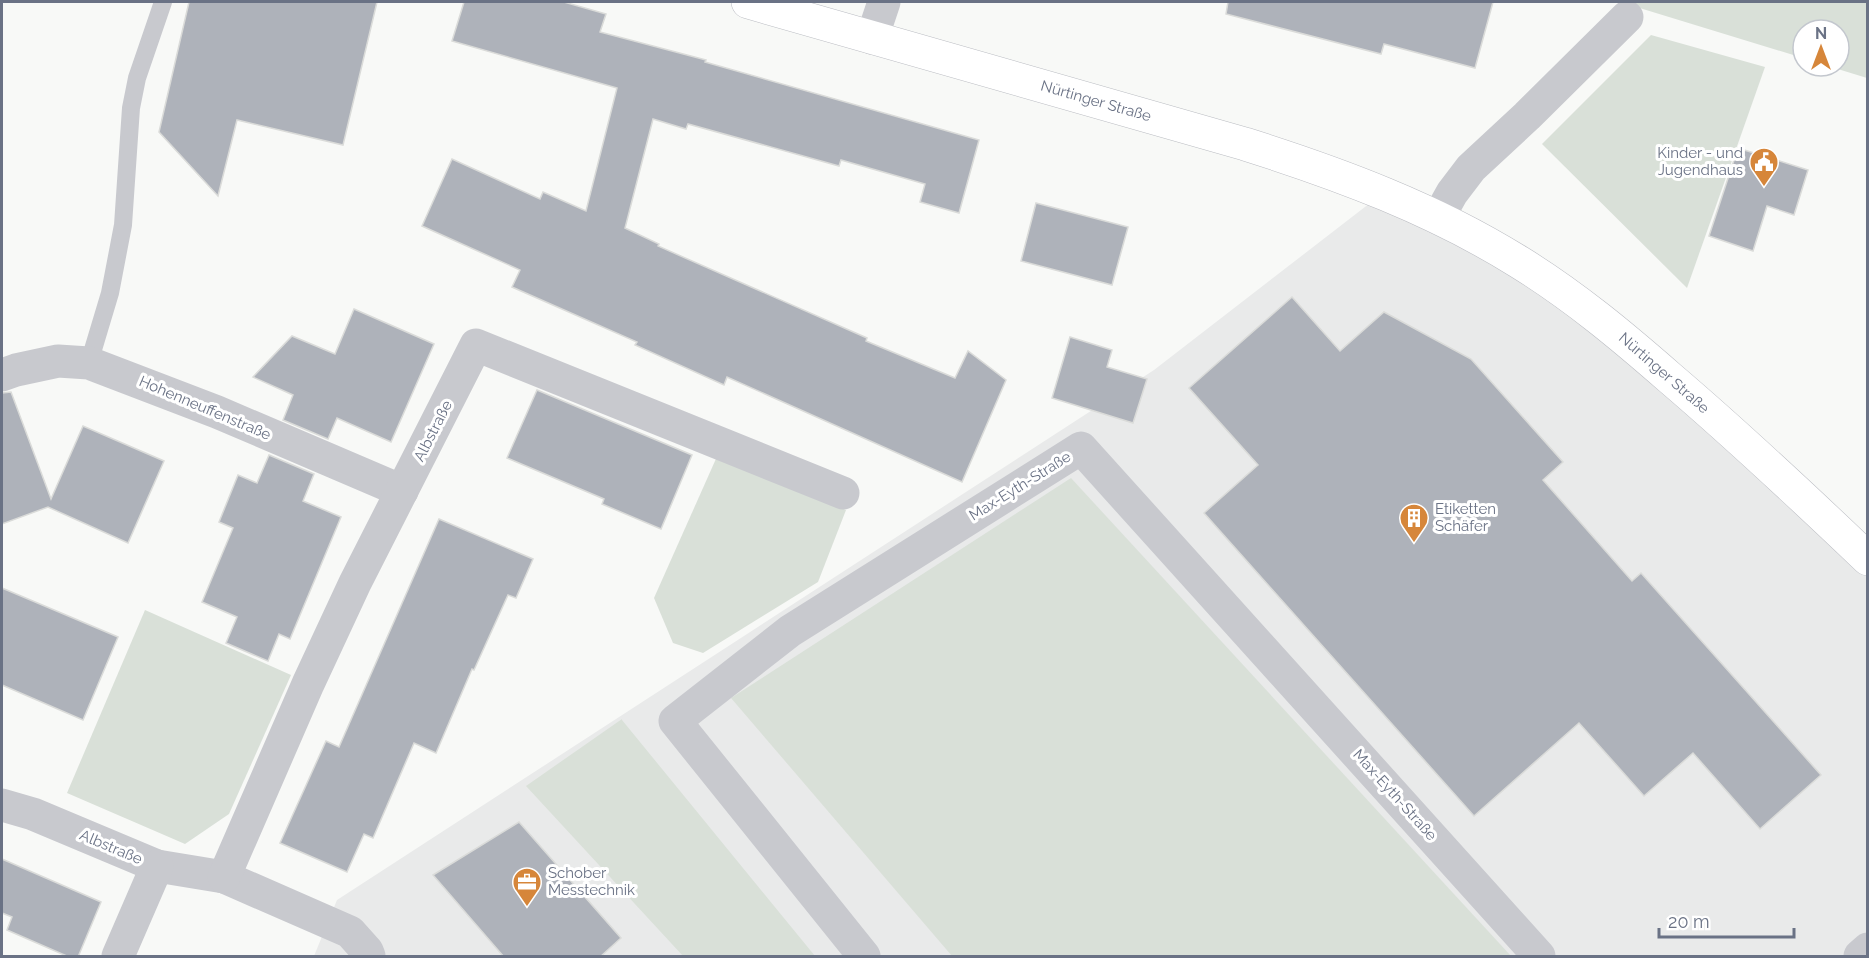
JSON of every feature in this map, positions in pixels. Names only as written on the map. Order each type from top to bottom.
[{"type":"main road","name":"Nürtinger Straße","points":[[748,2],[1245,144],[1320,168],[1438,218],[1519,262],[1603,320],[1724,424],[1868,559]]},
{"type":"street","points":[[872,38],[884,2]]},
{"type":"street","points":[[1438,218],[1452,193],[1471,168],[1515,128],[1627,17]]},
{"type":"street","name":"Albstraße","points":[[224,877],[336,623],[476,345],[843,493]]},
{"type":"street","name":"Hohenneuffenstraße","points":[[2,375],[58,361],[89,363],[217,412],[402,491]]},
{"type":"street","name":"Max-Eyth-Straße","points":[[864,957],[675,721],[790,632],[1081,448],[1539,957]]},
{"type":"street","name":"Albstraße","points":[[2,805],[33,814],[157,866],[224,877],[350,933],[367,951],[369,957]]},
{"type":"street","points":[[118,957],[157,866]]},
{"type":"street","points":[[1860,957],[1868,949]]},
{"type":"lane","points":[[89,363],[110,293],[123,225],[131,108],[137,78],[163,2]]},
{"type":"shaded area","points":[[1620,2],[1867,2],[1867,78],[1851,73],[1851,18],[1791,18],[1791,54]]},
{"type":"shaded area","points":[[1651,35],[1765,67],[1687,288],[1542,144]]},
{"type":"shaded area","points":[[1383,193],[1519,262],[1867,559],[1867,956],[314,956],[337,900],[1154,370]]},
{"type":"shaded area","points":[[719,452],[846,510],[818,582],[703,653],[673,643],[654,598]]},
{"type":"shaded area","points":[[1071,478],[1511,956],[952,956],[731,698]]},
{"type":"shaded area","points":[[145,610],[291,675],[229,814],[185,844],[67,793]]},
{"type":"shaded area","points":[[622,719],[815,956],[683,956],[526,786]]},
{"type":"building","points":[[189,2],[377,2],[343,145],[237,120],[218,196],[159,132]]},
{"type":"building","points":[[464,2],[564,2],[606,14],[600,32],[706,60],[705,62],[979,140],[959,213],[920,202],[925,184],[841,160],[839,166],[688,124],[686,129],[653,119],[625,228],[659,244],[658,246],[867,338],[866,341],[955,378],[968,351],[1006,380],[962,482],[727,377],[724,385],[635,345],[637,342],[512,287],[520,270],[422,226],[452,159],[540,199],[543,192],[586,211],[617,88],[452,41]]},
{"type":"building","points":[[1228,2],[1493,2],[1475,68],[1384,44],[1381,54],[1226,14]]},
{"type":"building","name":"Kinder - und Jugendhaus","points":[[1738,148],[1808,170],[1794,215],[1767,206],[1753,251],[1709,236]]},
{"type":"building","points":[[1036,203],[1128,227],[1112,285],[1021,261]]},
{"type":"building","name":"Etiketten Schäfer","points":[[1292,297],[1340,351],[1384,312],[1471,359],[1563,462],[1543,480],[1632,581],[1641,573],[1821,775],[1760,829],[1693,753],[1644,796],[1579,723],[1474,816],[1204,513],[1258,465],[1189,388]]},
{"type":"building","points":[[354,309],[434,344],[391,442],[337,418],[328,439],[283,420],[293,395],[253,377],[292,336],[335,354]]},
{"type":"building","points":[[1070,337],[1112,350],[1107,367],[1147,379],[1133,423],[1052,398]]},
{"type":"building","points":[[537,390],[692,455],[661,529],[602,504],[604,499],[507,458]]},
{"type":"building","points":[[11,392],[51,499],[83,426],[164,461],[128,543],[48,507],[2,524],[2,393]]},
{"type":"building","points":[[269,455],[314,474],[303,501],[341,517],[290,639],[279,634],[268,661],[226,643],[237,617],[202,602],[233,528],[219,522],[238,475],[257,483]]},
{"type":"building","points":[[439,519],[533,559],[516,598],[508,595],[474,670],[472,669],[436,753],[414,743],[373,838],[364,834],[347,872],[280,843],[326,741],[339,747]]},
{"type":"building","points":[[2,588],[118,637],[83,720],[2,685]]},
{"type":"building","name":"Schober Messtechnik","points":[[519,822],[621,938],[600,957],[504,957],[433,875]]},
{"type":"building","points":[[2,859],[101,902],[78,957],[69,957],[7,930],[12,917],[2,913]]},
{"type":"place","name":"Kinder - und Jugendhaus","points":[[1764,188]]},
{"type":"place","name":"Etiketten Schäfer","points":[[1414,544]]},
{"type":"place","name":"Schober Messtechnik","points":[[527,908]]}]
